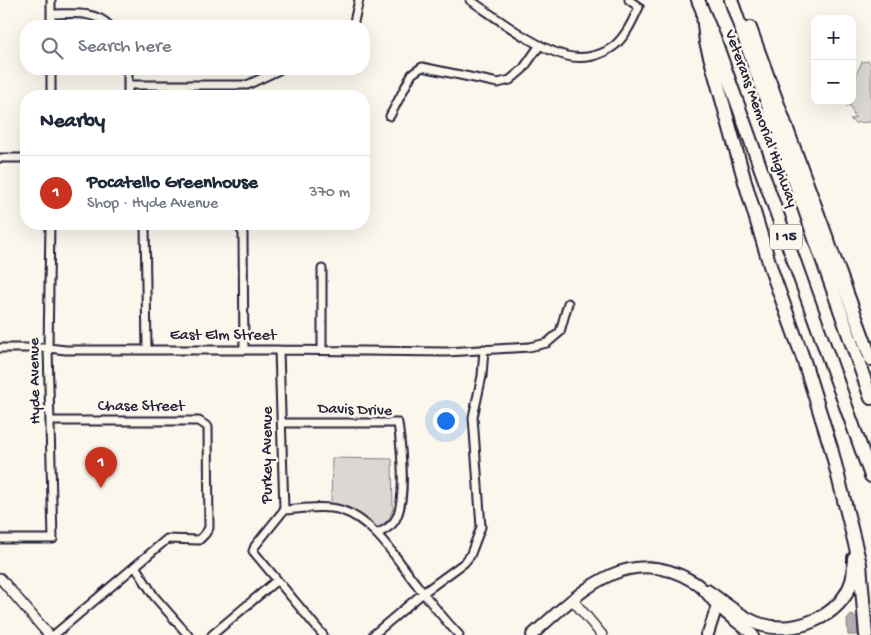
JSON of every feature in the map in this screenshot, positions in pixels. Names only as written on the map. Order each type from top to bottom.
[{"type":"highway","name":"Veterans Memorial Highway","points":[[698,0],[714,38],[871,476]]},
{"type":"highway","name":"Veterans Memorial Highway","points":[[731,0],[871,398]]},
{"type":"highway","points":[[740,0],[871,359]]},
{"type":"highway","points":[[703,15],[706,42],[745,182],[772,272],[803,358],[831,448],[860,564],[866,635]]},
{"type":"highway","points":[[707,591],[759,624],[781,628],[813,621],[833,609],[841,600],[852,581],[854,541]]},
{"type":"main road","points":[[532,635],[588,586],[610,574],[638,567],[661,569],[680,574],[696,582],[707,591],[717,606],[753,635]]},
{"type":"main road","points":[[706,635],[708,634],[717,606]]},
{"type":"street","points":[[51,0],[51,20]]},
{"type":"street","points":[[354,20],[359,0]]},
{"type":"street","points":[[470,0],[540,45],[567,56],[588,58],[602,53],[615,45],[630,25],[639,7],[629,0]]},
{"type":"street","points":[[51,14],[92,14],[103,20]]},
{"type":"street","points":[[390,116],[412,74],[422,67],[498,83],[510,80],[522,69],[540,45]]},
{"type":"street","points":[[51,75],[51,90]]},
{"type":"street","points":[[128,75],[128,90]]},
{"type":"street","points":[[128,85],[247,86],[269,75]]},
{"type":"street","points":[[0,158],[20,158]]},
{"type":"street","name":"Hyde Avenue","points":[[0,539],[53,539],[48,348],[50,230]]},
{"type":"street","points":[[145,230],[147,349]]},
{"type":"street","points":[[241,230],[244,240],[244,350]]},
{"type":"street","points":[[322,269],[322,350]]},
{"type":"street","name":"East Elm Street","points":[[0,348],[447,352],[529,347],[547,343],[560,332],[568,304]]},
{"type":"street","points":[[373,635],[423,592],[464,563],[470,556],[481,528],[473,416],[482,376],[484,349]]},
{"type":"street","name":"Purkey Avenue","points":[[277,580],[253,552],[255,546],[284,510],[279,350]]},
{"type":"street","name":"Chase Street","points":[[50,421],[199,421],[208,427],[209,528],[199,540],[167,539],[135,566]]},
{"type":"street","name":"Davis Drive","points":[[282,423],[398,422],[402,488],[400,510],[393,523],[377,534]]},
{"type":"street","points":[[284,510],[321,508],[340,510],[353,515],[377,534],[459,635]]},
{"type":"street","points":[[54,635],[135,566],[154,596],[188,635]]},
{"type":"street","points":[[0,578],[49,635]]},
{"type":"street","points":[[212,635],[277,580],[323,635]]},
{"type":"street","points":[[572,599],[602,635]]},
{"type":"shaded area","points":[[868,61],[871,65],[871,122],[854,123],[850,119],[855,118],[850,105],[856,105],[856,75],[862,62]]},
{"type":"shaded area","points":[[332,458],[392,459],[393,509],[389,519],[380,527],[376,527],[355,512],[331,506]]},
{"type":"shaded area","points":[[851,615],[857,617],[858,635],[848,635],[847,620]]},
{"type":"place","name":"Pocatello Greenhouse","points":[[101,488]]}]
